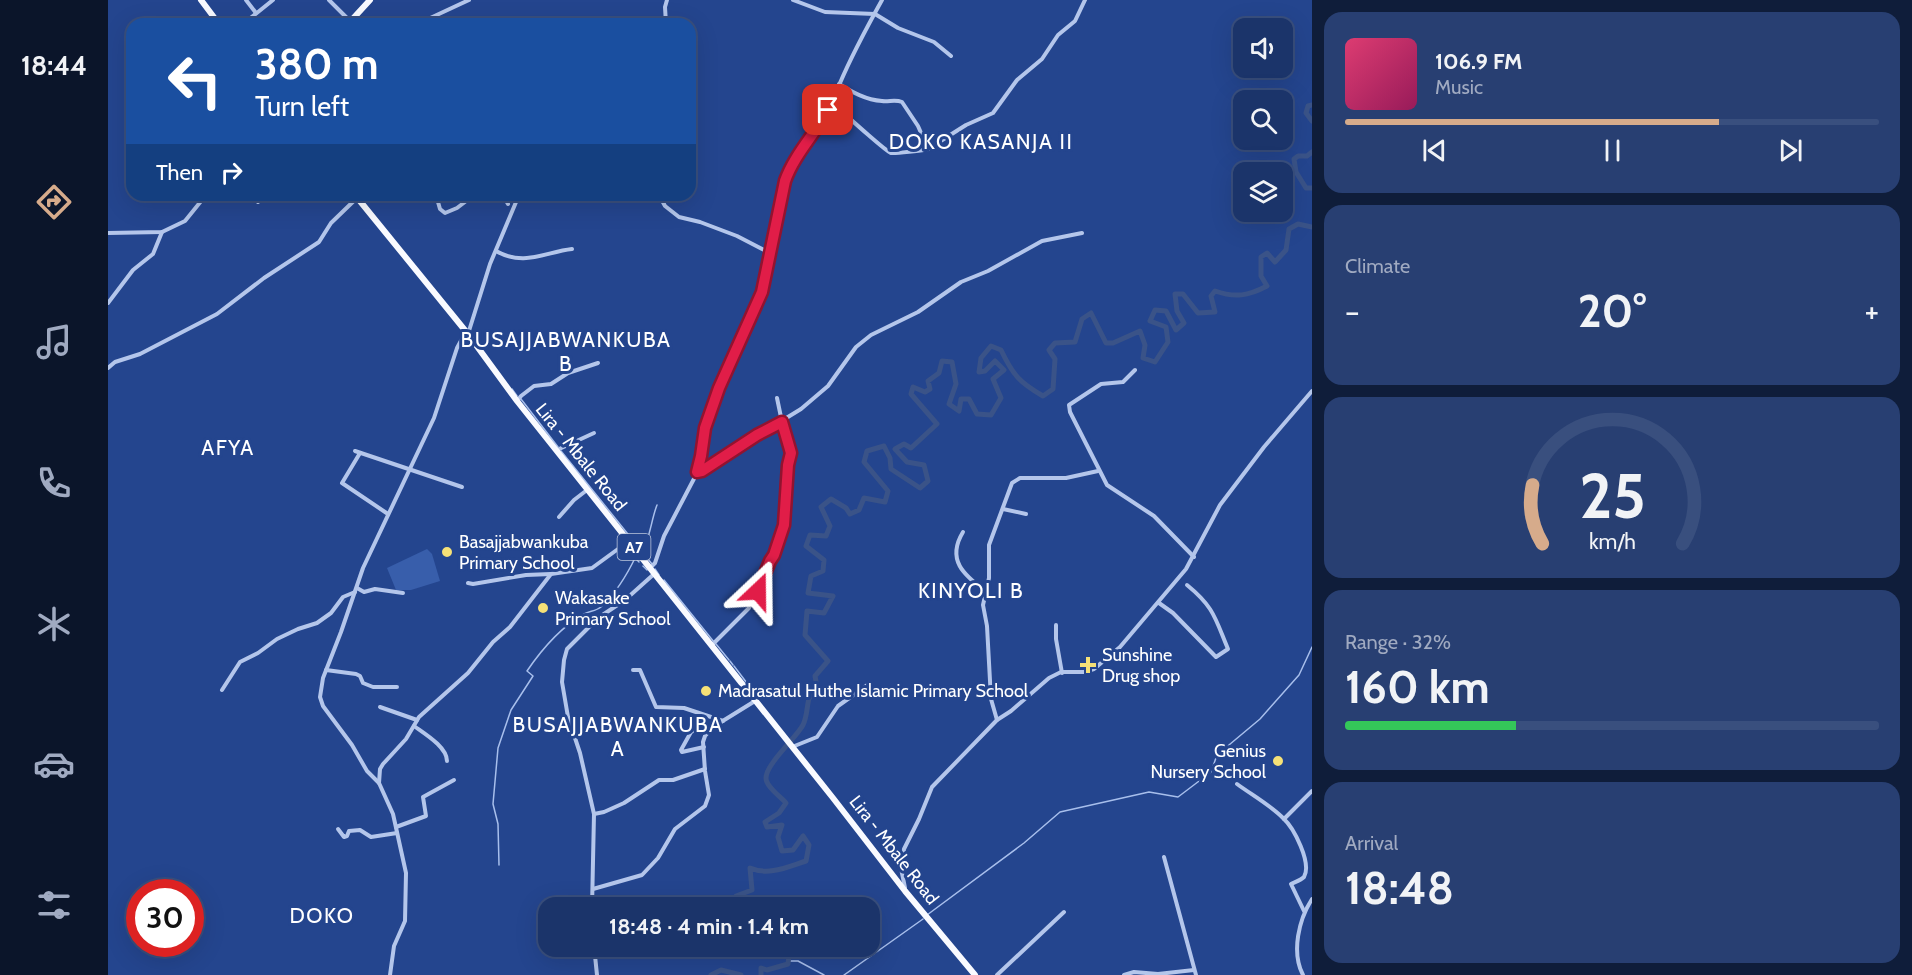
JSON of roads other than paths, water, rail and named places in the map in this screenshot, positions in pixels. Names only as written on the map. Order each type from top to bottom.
[{"type":"main road","points":[[201,0],[214,18]]},
{"type":"main road","points":[[354,18],[370,0]]},
{"type":"main road","name":"Lira - Mbale Road","points":[[361,201],[468,334],[517,401],[975,975]]},
{"type":"street","points":[[246,0],[256,13]]},
{"type":"street","points":[[250,18],[273,0]]},
{"type":"street","points":[[329,0],[345,18]]},
{"type":"street","points":[[430,18],[469,0]]},
{"type":"street","points":[[666,18],[665,7],[668,0]]},
{"type":"street","points":[[793,0],[825,12],[875,14],[898,28],[934,42],[951,56]]},
{"type":"street","points":[[593,897],[594,814],[585,770],[568,717],[563,691],[562,676],[566,652],[598,618],[625,600],[652,570],[664,536],[697,472],[705,428],[719,388],[762,292],[782,189],[787,175],[834,100],[839,84],[882,0]]},
{"type":"street","points":[[834,100],[887,152],[895,154],[928,149],[966,124],[993,113],[1017,80],[1042,59],[1058,35],[1075,21],[1085,0]]},
{"type":"street","points":[[839,84],[873,99],[902,102],[918,126],[928,149]]},
{"type":"street","points":[[108,233],[162,232],[185,221],[201,201]]},
{"type":"street","points":[[108,368],[115,362],[140,354],[217,314],[264,278],[319,242],[331,223],[352,201]]},
{"type":"street","points":[[438,201],[440,209],[445,213],[466,201]]},
{"type":"street","points":[[390,975],[394,946],[405,921],[406,873],[393,814],[379,783],[367,771],[353,746],[323,706],[320,693],[326,670],[367,559],[434,418],[451,360],[463,337],[468,334],[478,297],[516,201]]},
{"type":"street","points":[[663,201],[665,206],[679,217],[700,222],[771,252]]},
{"type":"street","points":[[108,303],[134,270],[153,254],[162,232]]},
{"type":"street","points":[[697,472],[801,409],[828,386],[856,347],[871,335],[918,312],[961,282],[988,271],[1042,242],[1082,233]]},
{"type":"street","points":[[496,251],[533,258],[572,249]]},
{"type":"street","points":[[517,401],[534,386],[551,384],[568,373],[598,363]]},
{"type":"street","points":[[1135,370],[1123,382],[1101,384],[1070,405],[1070,412],[1098,471],[1109,487],[1160,521],[1194,557]]},
{"type":"street","points":[[906,891],[901,868],[904,849],[920,819],[929,792],[940,778],[997,720],[1049,678],[1062,673],[1088,671],[1100,666],[1120,647],[1159,603],[1194,557],[1220,505],[1264,447],[1312,391]]},
{"type":"street","points":[[712,645],[749,608],[783,533],[791,453],[777,398]]},
{"type":"street","points":[[557,450],[594,433]]},
{"type":"street","points":[[388,514],[342,483],[358,452],[462,487]]},
{"type":"street","points":[[997,720],[991,699],[987,626],[983,605],[989,578],[988,545],[1012,483],[1016,479],[1029,477],[1066,478],[1098,471]]},
{"type":"street","points":[[559,517],[574,500],[588,489]]},
{"type":"street","points":[[1003,509],[1026,514]]},
{"type":"street","points":[[963,532],[956,554],[958,566],[985,591]]},
{"type":"street","points":[[468,584],[592,568],[629,541]]},
{"type":"street","points":[[379,783],[379,774],[383,764],[403,742],[417,720],[468,673],[492,642],[510,627],[551,574]]},
{"type":"street","points":[[1159,603],[1173,613],[1216,657],[1219,657],[1228,649],[1218,623],[1207,602],[1187,585]]},
{"type":"street","points":[[222,690],[240,662],[258,653],[277,639],[317,623],[331,614],[343,597],[356,590],[364,592],[375,589],[403,593]]},
{"type":"street","points":[[1056,625],[1062,673]]},
{"type":"street","points":[[326,670],[356,674],[360,676],[363,683],[373,687],[398,687]]},
{"type":"street","points":[[633,670],[640,670],[656,707],[684,708],[724,722]]},
{"type":"street","points":[[789,743],[817,737],[838,706],[869,684]]},
{"type":"street","points":[[593,889],[635,878],[646,871],[654,863],[675,829],[699,812],[708,802],[710,795],[705,769],[704,739],[708,731],[756,700]]},
{"type":"street","points":[[380,707],[417,720]]},
{"type":"street","points":[[414,726],[443,750],[447,756],[447,762]]},
{"type":"street","points":[[704,747],[682,752],[681,750],[691,732],[698,729],[708,731]]},
{"type":"street","points":[[594,814],[614,808],[659,780],[673,780],[705,769]]},
{"type":"street","points":[[396,827],[426,816],[423,797],[454,780]]},
{"type":"street","points":[[1237,784],[1284,819],[1305,853],[1306,873],[1304,877],[1291,884],[1304,910]]},
{"type":"street","points":[[1284,819],[1312,791]]},
{"type":"street","points":[[338,829],[344,837],[349,831],[357,830],[371,837],[397,833]]},
{"type":"street","points":[[1124,975],[1134,972],[1163,974],[1195,972],[1164,856]]},
{"type":"street","points":[[1303,975],[1296,958],[1304,910],[1312,899]]},
{"type":"street","points":[[997,975],[1064,912]]},
{"type":"street","points":[[595,957],[597,975]]},
{"type":"waterway","points":[[1312,105],[1308,106],[1306,113],[1312,121]]},
{"type":"waterway","points":[[1312,152],[1307,156],[1298,156],[1294,159],[1296,172],[1306,188],[1312,188]]},
{"type":"waterway","points":[[736,897],[752,890],[750,868],[771,871],[806,861],[809,845],[803,836],[793,850],[782,851],[778,837],[782,825],[767,827],[765,822],[779,813],[786,803],[768,785],[767,772],[803,725],[809,698],[818,692],[815,676],[828,661],[805,635],[807,611],[824,613],[833,596],[808,593],[811,576],[823,571],[824,560],[806,546],[810,535],[826,536],[830,526],[821,507],[831,499],[846,508],[850,514],[859,510],[864,498],[885,502],[888,491],[864,462],[867,451],[884,446],[890,458],[891,469],[920,488],[928,481],[924,465],[907,462],[895,449],[904,444],[911,448],[937,424],[911,394],[913,387],[925,392],[930,389],[928,381],[939,373],[942,361],[952,362],[956,384],[949,404],[959,411],[961,399],[969,399],[977,414],[991,415],[1001,398],[993,379],[1004,370],[995,361],[985,371],[979,372],[981,358],[991,346],[1001,350],[1009,366],[1022,382],[1043,396],[1053,389],[1055,359],[1049,350],[1055,343],[1075,342],[1082,319],[1091,313],[1106,343],[1113,343],[1140,331],[1145,345],[1143,358],[1155,362],[1168,342],[1166,327],[1150,321],[1155,310],[1166,311],[1176,330],[1184,323],[1177,311],[1175,294],[1183,294],[1198,313],[1215,312],[1211,296],[1215,291],[1229,295],[1241,295],[1267,286],[1261,276],[1261,257],[1267,253],[1275,262],[1286,250],[1289,229],[1298,224],[1312,227]]},
{"type":"waterway","points":[[512,389],[517,396]]},
{"type":"waterway","points":[[521,399],[558,447]]},
{"type":"waterway","points":[[561,451],[652,564]]},
{"type":"waterway","points":[[642,551],[657,505]]},
{"type":"waterway","points":[[499,865],[498,824],[493,804],[498,748],[511,710],[533,676],[527,671],[560,632],[576,619],[599,608],[607,601],[621,583],[636,556]]},
{"type":"waterway","points":[[635,558],[639,562]]},
{"type":"waterway","points":[[643,566],[647,570]]},
{"type":"waterway","points":[[655,569],[659,575]]},
{"type":"waterway","points":[[664,580],[714,642]]},
{"type":"waterway","points":[[716,644],[729,660]]},
{"type":"waterway","points":[[927,915],[1024,843],[1060,812],[1149,792],[1178,797],[1211,772],[1217,755],[1260,719],[1299,675],[1312,647]]},
{"type":"waterway","points":[[730,661],[733,665]]},
{"type":"waterway","points":[[734,666],[756,695]]},
{"type":"waterway","points":[[844,975],[923,919]]},
{"type":"waterway","points":[[761,975],[761,968],[767,970],[788,964],[789,957]]},
{"type":"waterway","points":[[788,961],[798,961],[824,975]]},
{"type":"waterway","points":[[711,975],[721,970],[741,975]]},
{"type":"place","name":"Basajjabwankuba Primary School","points":[[447,552]]},
{"type":"place","name":"Wakasake Primary School","points":[[543,608]]},
{"type":"place","name":"Sunshine Drug shop","points":[[1088,665]]},
{"type":"place","name":"Madrasatul Huthe Islamic Primary School","points":[[706,691]]},
{"type":"place","name":"Genius Nursery School","points":[[1278,761]]},
{"type":"district","name":"DOKO KASANJA II","points":[[981,141]]},
{"type":"district","name":"BUSAJJABWANKUBA B","points":[[566,351]]},
{"type":"district","name":"AFYA","points":[[228,447]]},
{"type":"district","name":"KINYOLI B","points":[[971,590]]},
{"type":"district","name":"BUSAJJABWANKUBA A","points":[[618,736]]},
{"type":"district","name":"DOKO","points":[[322,915]]}]
